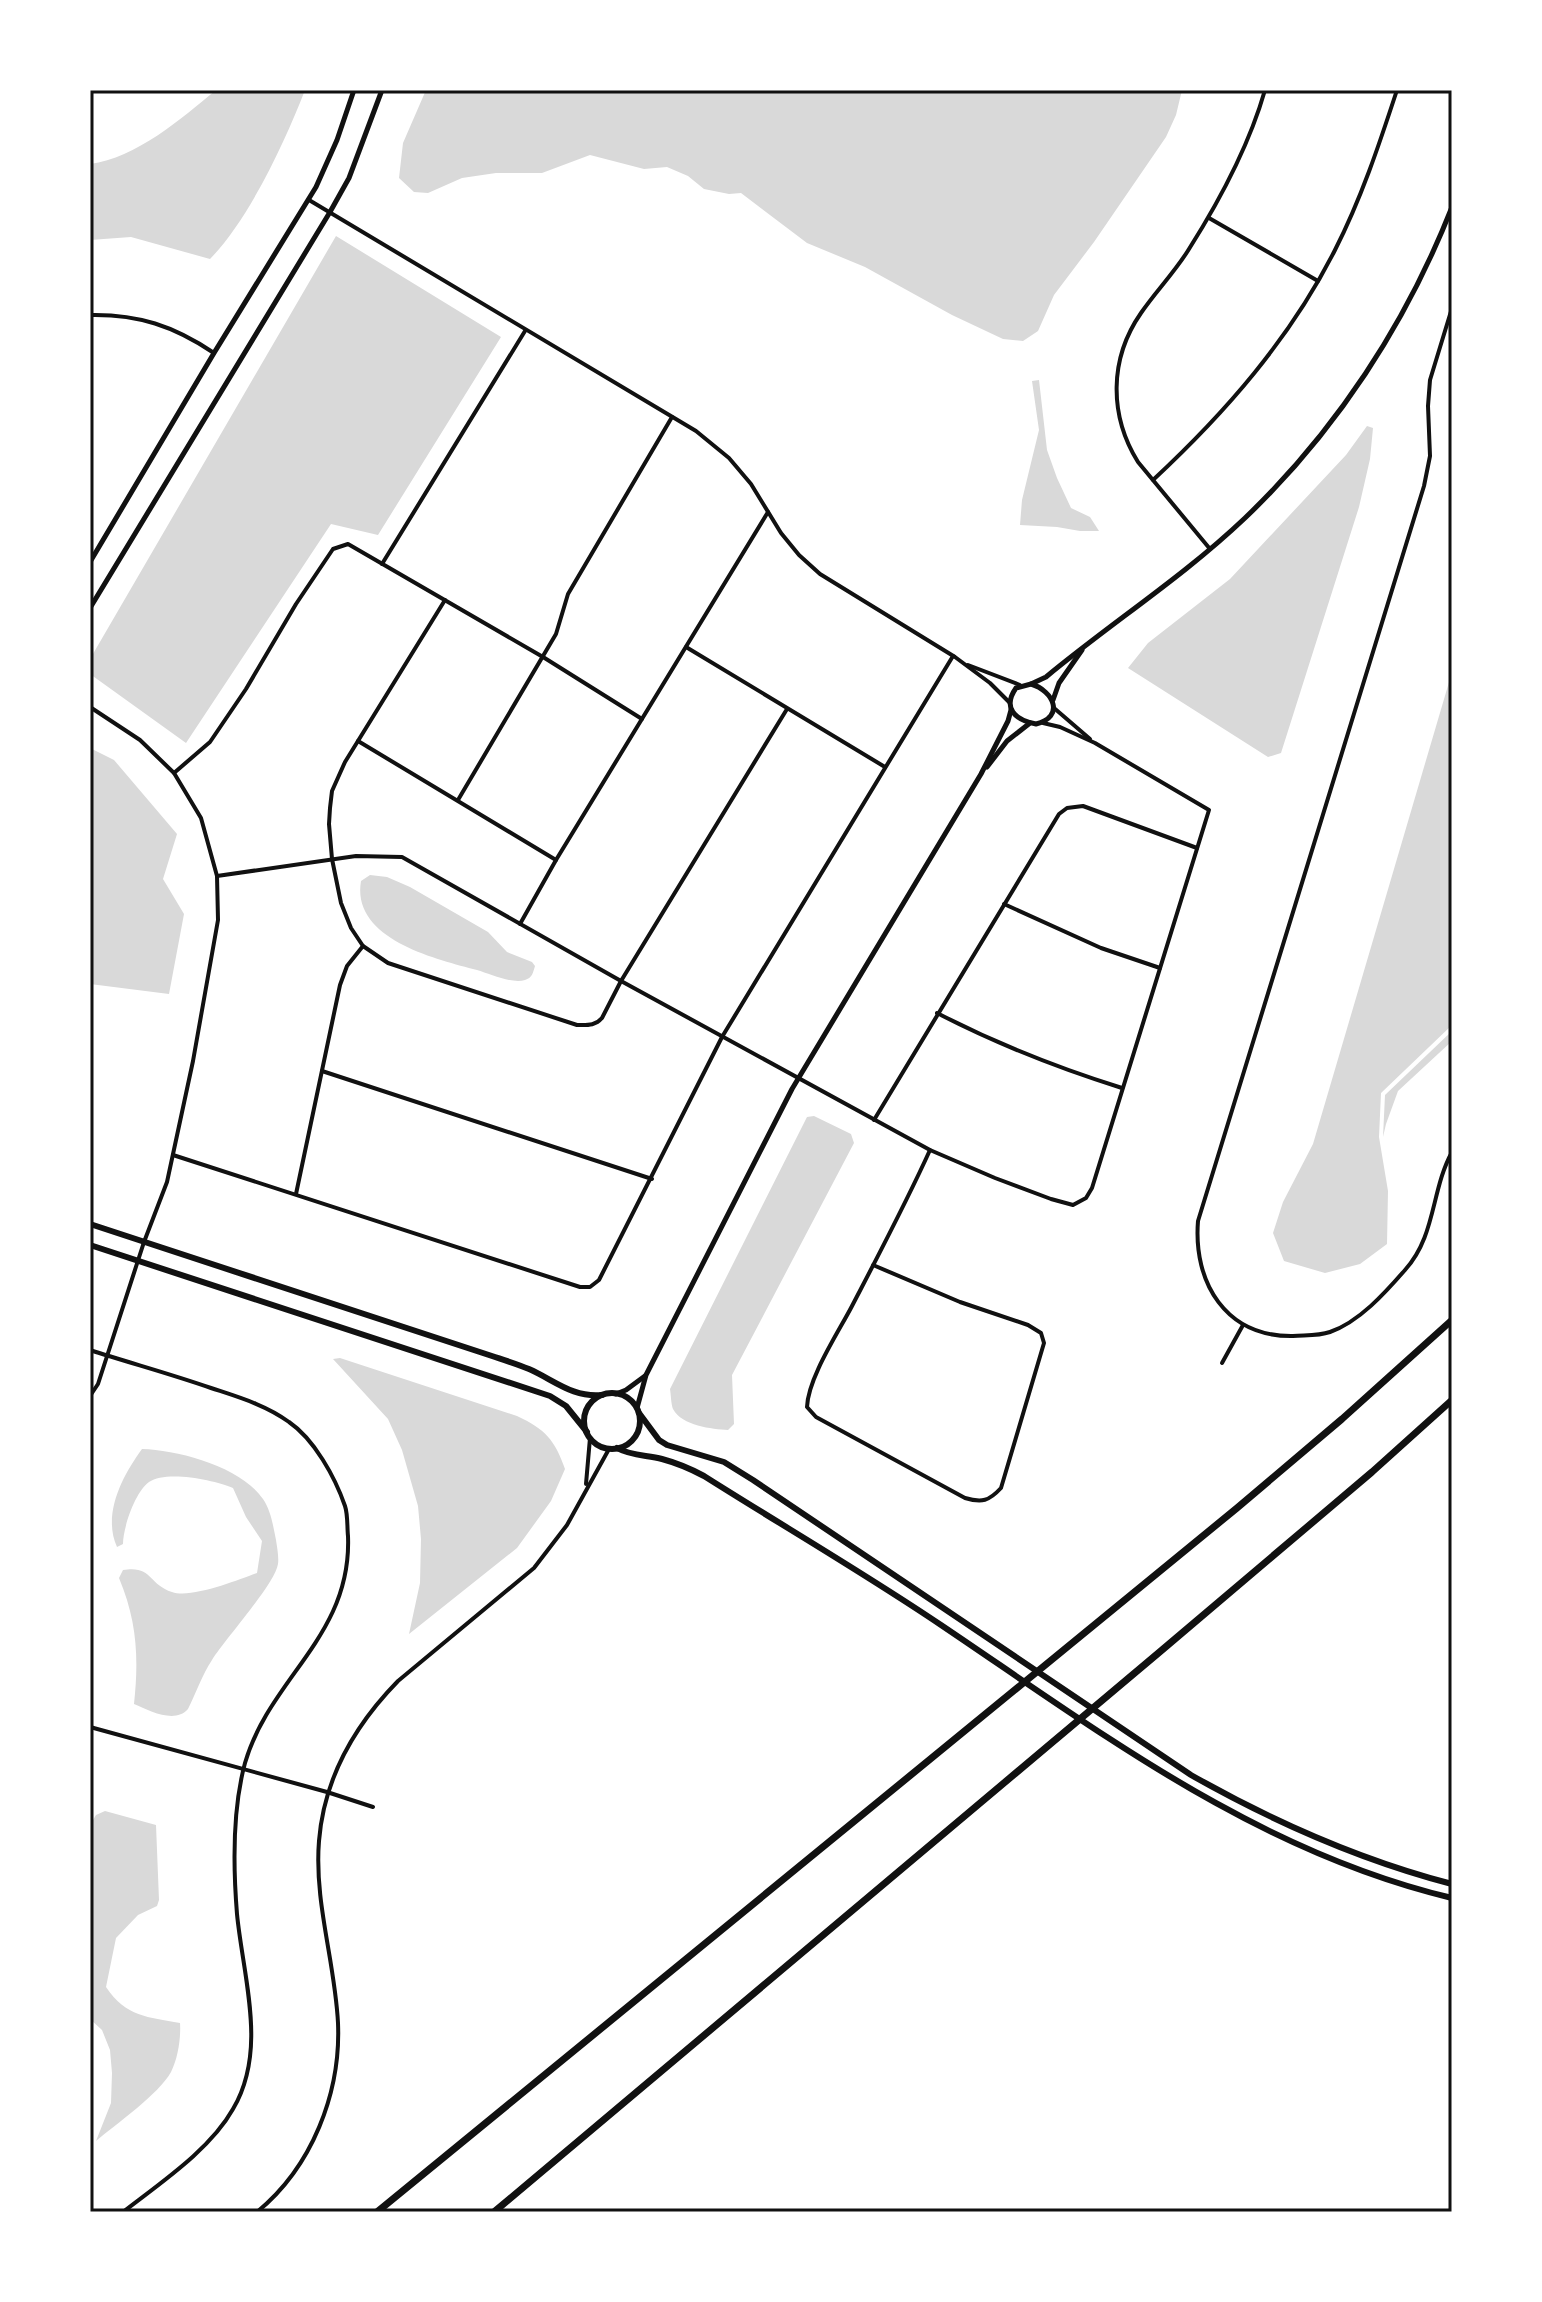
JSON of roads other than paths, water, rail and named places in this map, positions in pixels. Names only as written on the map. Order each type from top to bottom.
[{"type":"highway","points":[[377,2212],[1237,1508],[1452,1320]]},
{"type":"highway","points":[[494,2212],[1372,1472],[1452,1400]]},
{"type":"main road","points":[[90,1224],[492,1356],[532,1370],[571,1391],[592,1396],[616,1394],[628,1398],[659,1440],[677,1450],[724,1462],[1191,1775],[1263,1814],[1314,1837],[1394,1867],[1452,1884]]},
{"type":"main road","points":[[90,1245],[550,1396],[566,1406],[588,1435],[602,1447],[674,1463],[704,1476],[910,1604],[1141,1759],[1219,1807],[1281,1838],[1362,1871],[1452,1898]]},
{"type":"main road","points":[[588,1435],[587,1410],[602,1395]]},
{"type":"main road","points":[[613,1448],[626,1445],[636,1436],[640,1423],[638,1411]]},
{"type":"street","points":[[90,562],[309,200],[337,140],[354,90]]},
{"type":"street","points":[[90,608],[330,212],[349,178],[382,90]]},
{"type":"street","points":[[1210,549],[1131,450],[1119,419],[1116,392],[1120,359],[1128,336],[1141,312],[1188,251],[1208,218],[1244,146],[1265,90]]},
{"type":"street","points":[[1153,480],[1197,439],[1241,391],[1279,341],[1318,281],[1362,190],[1397,90]]},
{"type":"street","points":[[217,876],[356,856],[402,857],[930,1150],[995,1178],[1073,1205],[1086,1198],[1092,1188],[1209,810],[1095,743],[1060,727],[1020,719],[990,683],[962,662],[820,574],[781,533],[751,484],[729,458],[696,431],[309,200]]},
{"type":"street","points":[[962,662],[1020,685],[1031,684],[1046,677],[1210,549],[1277,485],[1358,386],[1407,306],[1452,207]]},
{"type":"street","points":[[1208,218],[1318,281]]},
{"type":"street","points":[[1452,308],[1430,380],[1430,456],[1424,486],[1198,1221],[1196,1240],[1209,1287],[1223,1308],[1243,1325],[1277,1336],[1315,1335],[1349,1323],[1408,1268],[1422,1247],[1444,1169],[1452,1152]]},
{"type":"street","points":[[90,315],[142,318],[173,329],[214,353]]},
{"type":"street","points":[[382,564],[526,330]]},
{"type":"street","points":[[458,800],[556,634],[568,594],[672,417]]},
{"type":"street","points":[[520,924],[768,512]]},
{"type":"street","points":[[174,773],[210,742],[333,549],[348,544],[543,657],[642,719]]},
{"type":"street","points":[[445,600],[345,762],[332,791],[329,824],[341,903],[351,928],[363,946],[388,963],[577,1025],[597,1023],[787,709]]},
{"type":"street","points":[[1043,723],[1054,708],[1053,700],[1059,683],[1088,643]]},
{"type":"street","points":[[686,647],[885,767]]},
{"type":"street","points":[[173,1155],[580,1287],[590,1287],[599,1280],[722,1037],[953,656]]},
{"type":"street","points":[[1031,684],[1044,689],[1053,700]]},
{"type":"street","points":[[638,1411],[646,1375],[799,1079],[981,774],[1008,721],[1012,693],[1020,685]]},
{"type":"street","points":[[90,707],[140,740],[174,773],[201,818],[217,876],[218,920],[193,1061],[167,1182],[98,1384],[90,1396]]},
{"type":"street","points":[[1054,708],[1095,743]]},
{"type":"street","points":[[981,774],[1005,743],[1030,723]]},
{"type":"street","points":[[358,741],[556,860]]},
{"type":"street","points":[[874,1120],[1059,814],[1075,805],[1095,809],[1197,848]]},
{"type":"street","points":[[1004,904],[1101,948],[1160,968]]},
{"type":"street","points":[[296,1194],[340,985],[347,966],[363,946]]},
{"type":"street","points":[[937,1013],[1015,1050],[1122,1088]]},
{"type":"street","points":[[322,1071],[652,1179]]},
{"type":"street","points":[[873,1265],[960,1302],[1028,1325],[1041,1333],[1044,1343],[1001,1488],[991,1499],[980,1502],[965,1498],[816,1417],[807,1407],[807,1393],[873,1265],[904,1207],[930,1150]]},
{"type":"street","points":[[1222,1363],[1243,1325]]},
{"type":"street","points":[[90,1350],[252,1401],[290,1422],[321,1455],[346,1508],[349,1559],[339,1599],[324,1632],[266,1717],[240,1784],[234,1862],[237,1915],[252,2027],[248,2072],[234,2108],[218,2131],[123,2212]]},
{"type":"street","points":[[616,1394],[646,1375]]},
{"type":"street","points":[[585,1491],[588,1435]]},
{"type":"street","points":[[257,2212],[289,2179],[311,2145],[326,2109],[336,2069],[338,2021],[318,1856],[327,1792],[345,1750],[369,1712],[398,1681],[534,1568],[567,1525],[613,1448]]},
{"type":"street","points":[[90,1727],[373,1807]]},
{"type":"waterway","points":[[1448,2212],[1452,2206]]}]
